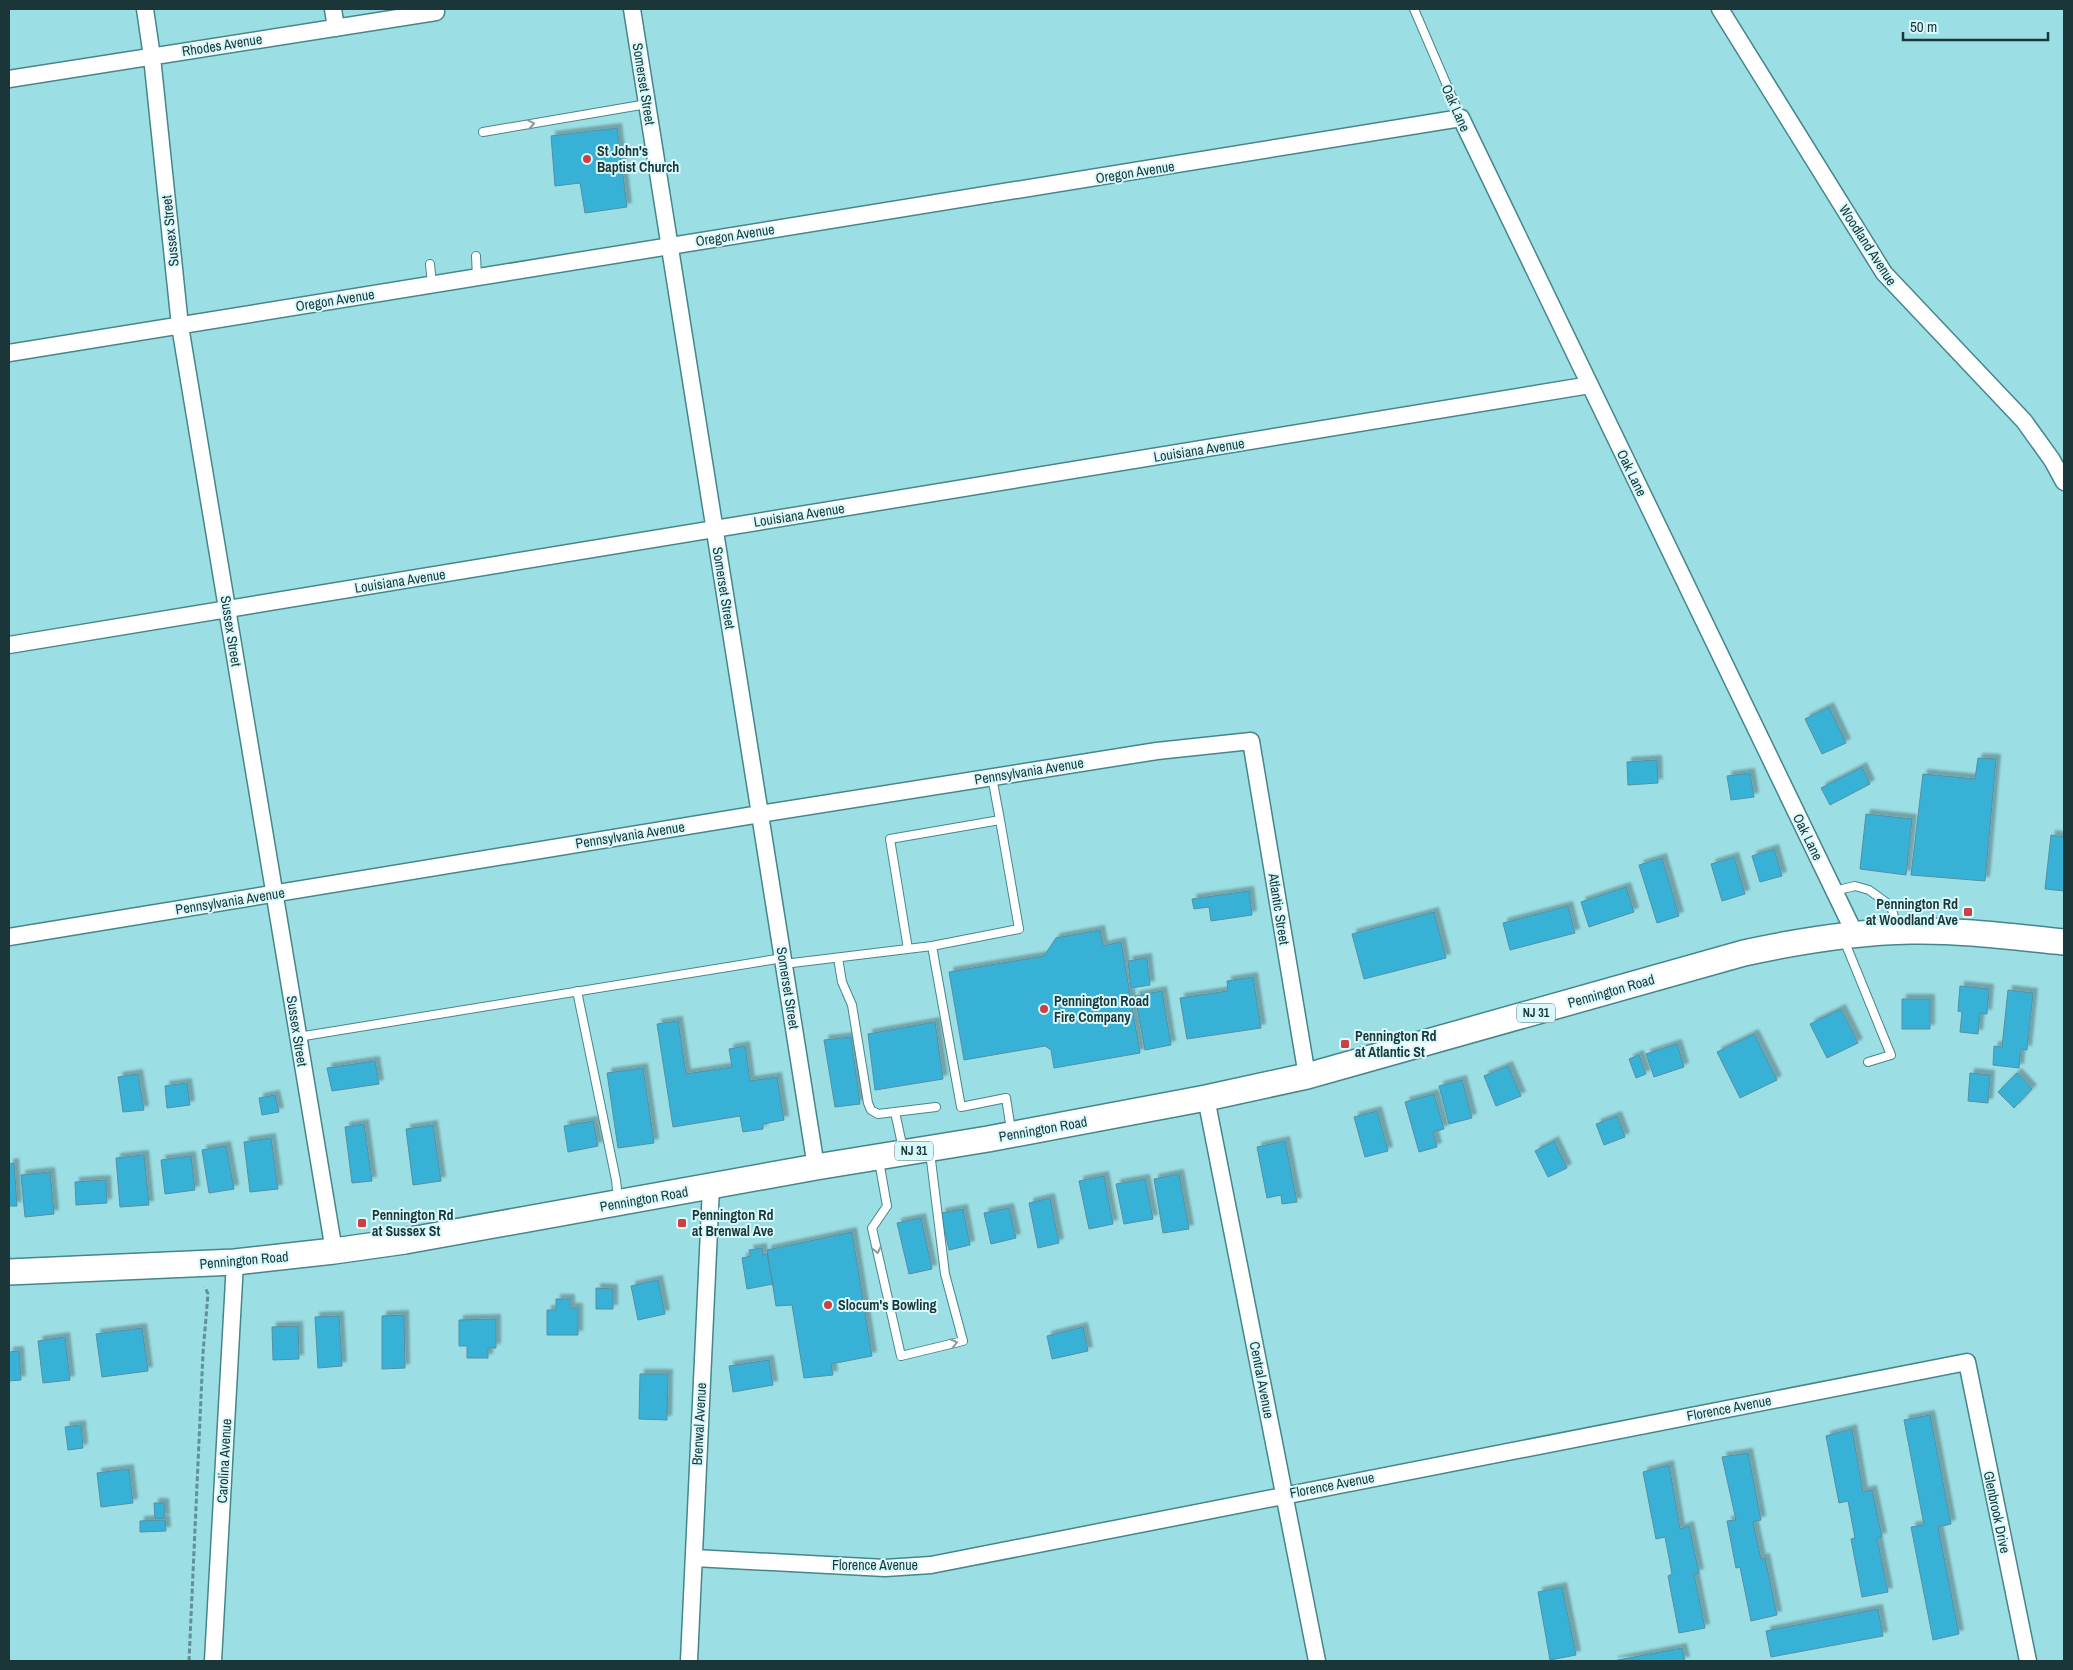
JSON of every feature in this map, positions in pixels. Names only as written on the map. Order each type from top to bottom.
[{"type":"main road","name":"Pennington Road","points":[[9,1272],[235,1262],[334,1251],[712,1187],[1206,1098],[1307,1076],[1744,953],[1795,942],[1849,935],[1898,932],[1976,933],[2064,942]]},
{"type":"street","name":"Sussex Street","points":[[145,9],[152,56],[180,326],[334,1251]]},
{"type":"street","points":[[333,9],[336,28]]},
{"type":"street","name":"Somerset Street","points":[[632,9],[816,1167]]},
{"type":"street","name":"Woodland Avenue","points":[[1720,9],[1884,273],[2024,421],[2064,482]]},
{"type":"street","name":"Rhodes Avenue","points":[[9,79],[436,12]]},
{"type":"street","name":"Oregon Avenue","points":[[9,353],[1461,118]]},
{"type":"street","name":"Oak Lane","points":[[1461,118],[1834,891],[1849,935]]},
{"type":"street","name":"Louisiana Avenue","points":[[9,645],[1590,385]]},
{"type":"street","name":"Pennsylvania Avenue","points":[[9,937],[992,777],[1157,751],[1252,741]]},
{"type":"street","name":"Atlantic Street","points":[[1252,741],[1307,1076]]},
{"type":"street","name":"Central Avenue","points":[[1206,1098],[1317,1661]]},
{"type":"street","name":"Brenwal Avenue","points":[[689,1661],[712,1187]]},
{"type":"street","name":"Carolina Avenue","points":[[213,1661],[235,1262]]},
{"type":"street","name":"Florence Avenue","points":[[694,1558],[903,1568],[931,1565],[1284,1494],[1966,1362]]},
{"type":"street","name":"Glenbrook Drive","points":[[1966,1362],[2028,1661]]},
{"type":"lane","name":"Oak Lane","points":[[1414,9],[1461,118]]},
{"type":"lane","points":[[483,132],[647,104]]},
{"type":"lane","points":[[476,256],[477,277]]},
{"type":"lane","points":[[430,264],[432,284]]},
{"type":"lane","points":[[298,1037],[576,991],[784,961],[838,958],[932,946],[1019,929],[992,777]]},
{"type":"lane","points":[[908,949],[890,839],[1000,820]]},
{"type":"lane","points":[[1834,891],[1855,886],[1869,890],[1891,906],[1898,932]]},
{"type":"lane","points":[[1849,935],[1891,1055],[1868,1062]]},
{"type":"lane","points":[[932,946],[961,1107],[1006,1098],[1011,1134]]},
{"type":"lane","points":[[838,958],[842,982],[852,1005],[868,1103],[871,1110],[878,1114],[936,1107]]},
{"type":"lane","points":[[576,991],[616,1180],[618,1203]]},
{"type":"lane","points":[[895,1112],[903,1152]]},
{"type":"lane","points":[[878,1157],[886,1206],[872,1228],[901,1356],[963,1341],[945,1274],[930,1148]]},
{"type":"path","points":[[189,1661],[203,1353],[208,1294],[205,1287]]},
{"type":"building","name":"St John's Baptist Church","points":[[617,128],[627,207],[585,213],[580,183],[555,186],[551,136]]},
{"type":"building","points":[[1829,707],[1846,743],[1822,754],[1805,719]]},
{"type":"building","points":[[1978,758],[1996,759],[1985,881],[1911,875],[1923,774],[1975,779]]},
{"type":"building","points":[[1657,760],[1658,783],[1628,785],[1627,762]]},
{"type":"building","points":[[1862,767],[1870,784],[1830,805],[1821,788]]},
{"type":"building","points":[[1750,773],[1754,797],[1731,800],[1727,776]]},
{"type":"building","points":[[1866,814],[1912,819],[1906,875],[1860,869]]},
{"type":"building","points":[[2051,835],[2064,837],[2064,891],[2045,889]]},
{"type":"building","points":[[1774,849],[1782,876],[1760,882],[1752,856]]},
{"type":"building","points":[[1734,857],[1745,894],[1722,901],[1711,864]]},
{"type":"building","points":[[1662,858],[1679,916],[1657,923],[1639,865]]},
{"type":"building","points":[[1626,887],[1634,912],[1589,927],[1581,902]]},
{"type":"building","points":[[1249,891],[1252,915],[1211,921],[1209,907],[1194,909],[1192,899]]},
{"type":"building","points":[[1568,906],[1575,933],[1510,950],[1503,923]]},
{"type":"building","points":[[1434,912],[1446,958],[1364,979],[1352,934]]},
{"type":"building","name":"Pennington Road Fire Company","points":[[1100,930],[1103,946],[1121,942],[1140,1053],[1054,1068],[1051,1050],[1045,1046],[964,1060],[949,972],[1044,956],[1056,938]]},
{"type":"building","points":[[1147,958],[1150,985],[1131,988],[1128,961]]},
{"type":"building","points":[[1253,977],[1261,1028],[1187,1039],[1180,998],[1228,991],[1227,981]]},
{"type":"building","points":[[1960,986],[1989,989],[1987,1014],[1980,1013],[1978,1034],[1960,1032],[1962,1012],[1958,1011]]},
{"type":"building","points":[[2008,990],[2033,993],[2027,1050],[2021,1049],[2019,1068],[1993,1065],[1994,1046],[2002,1047]]},
{"type":"building","points":[[1162,991],[1171,1045],[1145,1050],[1135,996]]},
{"type":"building","points":[[1902,999],[1930,999],[1930,1029],[1902,1029]]},
{"type":"building","points":[[1841,1009],[1858,1043],[1827,1058],[1810,1024]]},
{"type":"building","points":[[678,1021],[686,1074],[732,1067],[729,1049],[745,1046],[750,1081],[777,1077],[784,1120],[763,1124],[763,1129],[743,1132],[740,1116],[673,1127],[657,1024]]},
{"type":"building","points":[[935,1022],[943,1079],[875,1090],[868,1034]]},
{"type":"building","points":[[1754,1034],[1777,1080],[1740,1098],[1717,1052]]},
{"type":"building","points":[[851,1037],[860,1104],[835,1107],[824,1040]]},
{"type":"building","points":[[1677,1044],[1684,1067],[1654,1077],[1646,1054]]},
{"type":"building","points":[[1639,1055],[1646,1074],[1636,1078],[1629,1059]]},
{"type":"building","points":[[375,1061],[379,1084],[332,1091],[327,1068]]},
{"type":"building","points":[[1508,1066],[1521,1096],[1496,1106],[1484,1076]]},
{"type":"building","points":[[643,1068],[654,1143],[618,1148],[607,1073]]},
{"type":"building","points":[[1970,1073],[1990,1075],[1988,1103],[1968,1101]]},
{"type":"building","points":[[2017,1073],[2032,1089],[2014,1108],[1998,1092]]},
{"type":"building","points":[[138,1074],[144,1110],[123,1112],[118,1077]]},
{"type":"building","points":[[1462,1080],[1472,1118],[1449,1124],[1439,1086]]},
{"type":"building","points":[[187,1083],[190,1105],[167,1108],[165,1086]]},
{"type":"building","points":[[1434,1094],[1444,1129],[1433,1132],[1437,1147],[1419,1152],[1405,1102]]},
{"type":"building","points":[[275,1095],[279,1112],[262,1115],[259,1098]]},
{"type":"building","points":[[1377,1111],[1388,1151],[1365,1157],[1354,1117]]},
{"type":"building","points":[[1617,1116],[1625,1137],[1604,1145],[1596,1124]]},
{"type":"building","points":[[593,1121],[598,1146],[568,1152],[564,1126]]},
{"type":"building","points":[[364,1124],[372,1181],[352,1183],[345,1127]]},
{"type":"building","points":[[433,1125],[441,1181],[413,1185],[406,1129]]},
{"type":"building","points":[[271,1138],[278,1189],[250,1192],[244,1142]]},
{"type":"building","points":[[1285,1141],[1297,1202],[1282,1204],[1281,1195],[1267,1198],[1257,1147]]},
{"type":"building","points":[[1554,1141],[1567,1168],[1548,1177],[1535,1151]]},
{"type":"building","points":[[226,1146],[234,1189],[209,1193],[202,1150]]},
{"type":"building","points":[[144,1155],[149,1205],[120,1207],[116,1158]]},
{"type":"building","points":[[191,1156],[195,1190],[165,1194],[161,1160]]},
{"type":"building","points":[[14,1163],[17,1206],[9,1206],[9,1164]]},
{"type":"building","points":[[50,1172],[54,1214],[25,1217],[21,1175]]},
{"type":"building","points":[[1179,1174],[1189,1229],[1163,1233],[1154,1179]]},
{"type":"building","points":[[1104,1176],[1113,1224],[1089,1229],[1079,1181]]},
{"type":"building","points":[[1145,1179],[1153,1219],[1124,1224],[1116,1184]]},
{"type":"building","points":[[106,1180],[107,1203],[76,1205],[75,1182]]},
{"type":"building","points":[[1050,1198],[1059,1243],[1038,1248],[1029,1203]]},
{"type":"building","points":[[1009,1208],[1016,1238],[991,1244],[984,1213]]},
{"type":"building","points":[[963,1209],[970,1245],[949,1250],[941,1213]]},
{"type":"building","points":[[921,1218],[932,1269],[909,1274],[897,1223]]},
{"type":"building","name":"Slocum's Bowling","points":[[852,1232],[872,1356],[831,1364],[833,1375],[804,1378],[792,1305],[776,1306],[767,1250]]},
{"type":"building","points":[[762,1248],[763,1255],[767,1254],[773,1284],[747,1289],[742,1258],[751,1256],[749,1250]]},
{"type":"building","points":[[658,1280],[665,1314],[638,1320],[631,1286]]},
{"type":"building","points":[[596,1288],[613,1289],[613,1309],[596,1309]]},
{"type":"building","points":[[556,1299],[570,1299],[570,1308],[578,1308],[578,1335],[547,1335],[547,1310],[556,1310]]},
{"type":"building","points":[[404,1315],[405,1368],[382,1369],[382,1316]]},
{"type":"building","points":[[339,1316],[342,1366],[318,1368],[315,1317]]},
{"type":"building","points":[[496,1319],[496,1348],[488,1348],[488,1358],[467,1358],[467,1346],[459,1346],[459,1320]]},
{"type":"building","points":[[298,1326],[299,1359],[273,1360],[272,1327]]},
{"type":"building","points":[[1083,1327],[1088,1351],[1052,1359],[1047,1336]]},
{"type":"building","points":[[142,1328],[148,1371],[102,1377],[96,1334]]},
{"type":"building","points":[[65,1337],[70,1380],[43,1383],[38,1341]]},
{"type":"building","points":[[19,1351],[21,1380],[9,1381],[9,1352]]},
{"type":"building","points":[[769,1360],[773,1385],[733,1392],[729,1366]]},
{"type":"building","points":[[640,1374],[668,1374],[667,1420],[639,1419]]},
{"type":"building","points":[[1930,1415],[1951,1524],[1938,1527],[1959,1634],[1933,1640],[1911,1527],[1924,1525],[1904,1420]]},
{"type":"building","points":[[81,1425],[83,1448],[68,1450],[65,1427]]},
{"type":"building","points":[[1852,1429],[1863,1492],[1872,1490],[1882,1537],[1877,1538],[1888,1592],[1862,1597],[1851,1539],[1855,1538],[1848,1501],[1839,1503],[1826,1436]]},
{"type":"building","points":[[1748,1453],[1761,1520],[1753,1522],[1761,1559],[1765,1558],[1777,1615],[1751,1621],[1740,1567],[1736,1568],[1727,1521],[1736,1520],[1722,1457]]},
{"type":"building","points":[[1669,1465],[1680,1529],[1689,1526],[1699,1573],[1694,1574],[1705,1628],[1679,1633],[1668,1576],[1672,1574],[1665,1537],[1656,1539],[1643,1472]]},
{"type":"building","points":[[129,1469],[133,1503],[101,1507],[97,1473]]},
{"type":"building","points":[[154,1503],[164,1503],[165,1518],[155,1519]]},
{"type":"building","points":[[165,1520],[166,1531],[140,1532],[140,1521]]},
{"type":"building","points":[[1562,1587],[1576,1655],[1550,1660],[1538,1592]]},
{"type":"building","points":[[1878,1609],[1883,1636],[1771,1657],[1766,1631]]},
{"type":"building","points":[[1682,1648],[1685,1661],[1613,1661]]},
{"type":"place","name":"St John's Baptist Church","points":[[587,159]]},
{"type":"place","name":"Pennington Rd at Woodland Ave","points":[[1968,912]]},
{"type":"place","name":"Pennington Road Fire Company","points":[[1044,1009]]},
{"type":"place","name":"Pennington Rd at Atlantic St","points":[[1345,1044]]},
{"type":"place","name":"Pennington Rd at Sussex St","points":[[362,1223]]},
{"type":"place","name":"Pennington Rd at Brenwal Ave","points":[[682,1223]]},
{"type":"place","name":"Slocum's Bowling","points":[[828,1305]]}]
